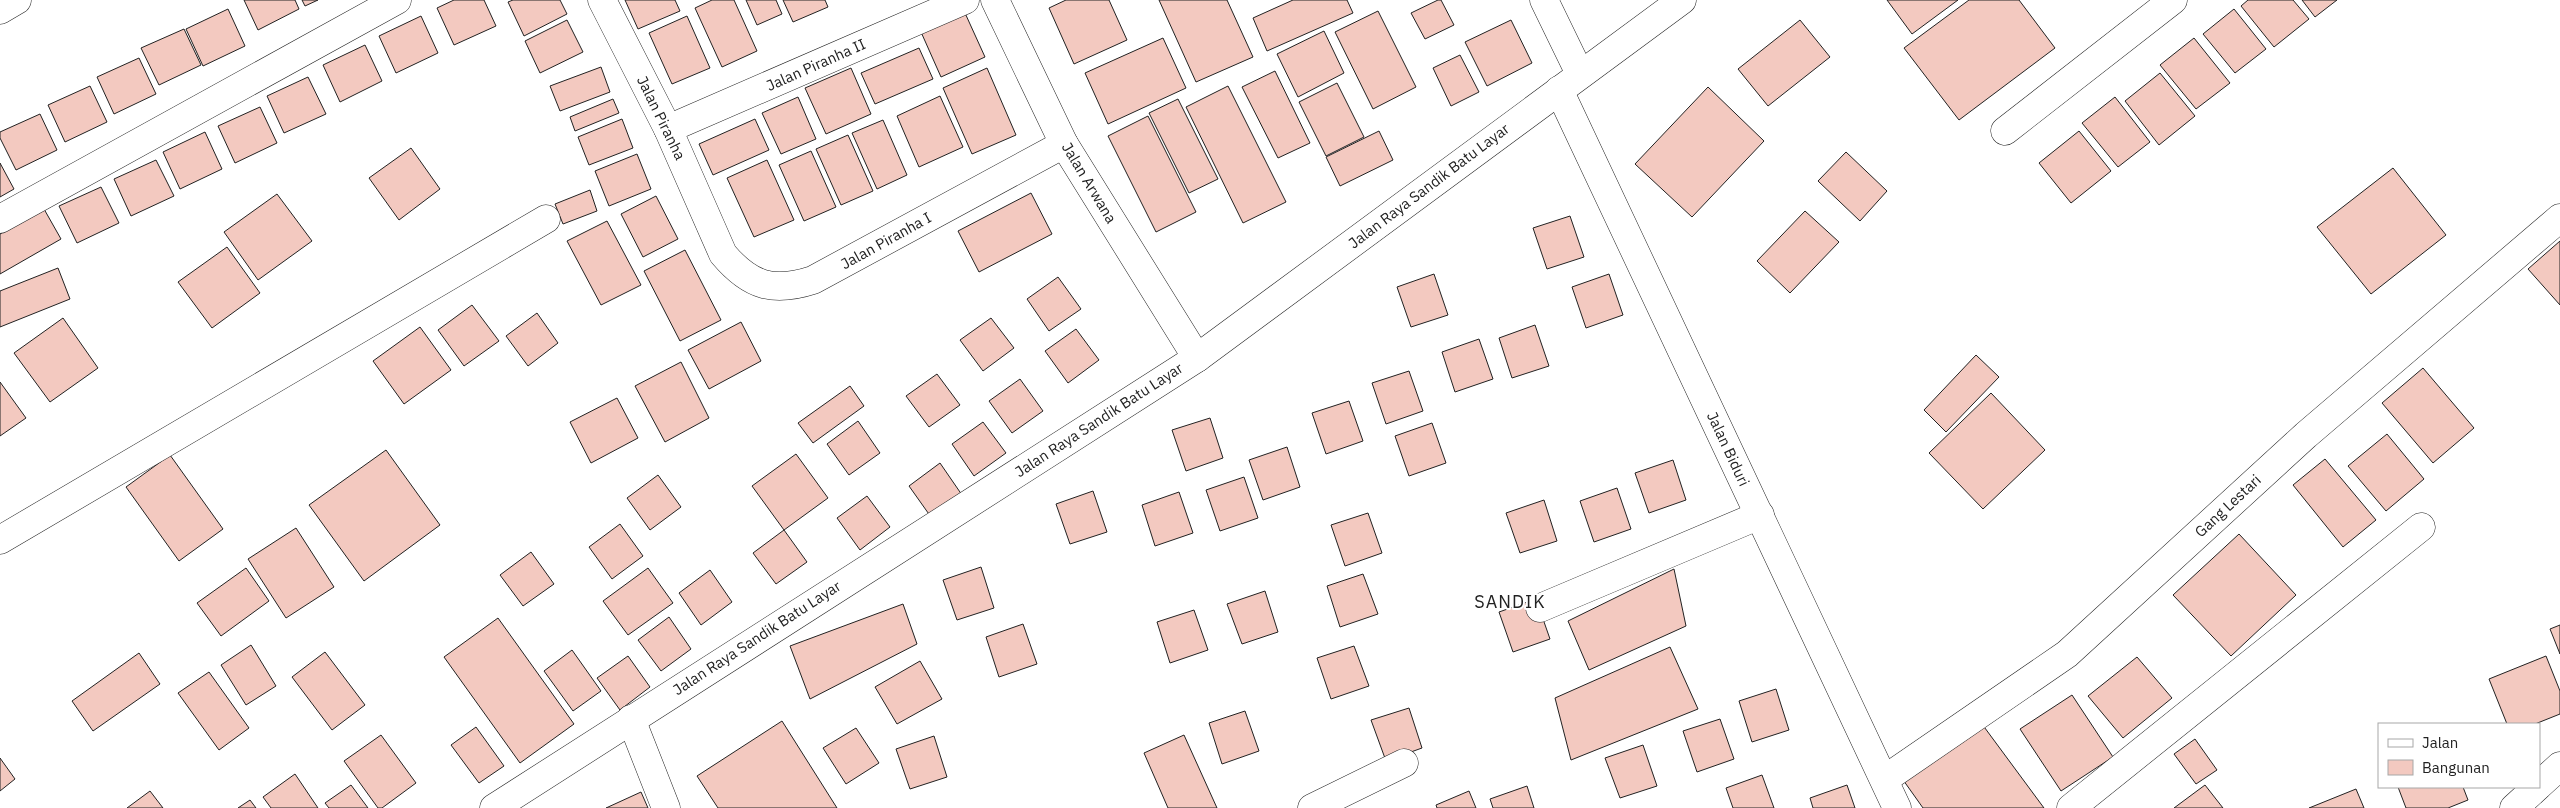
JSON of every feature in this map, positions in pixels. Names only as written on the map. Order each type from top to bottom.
[{"type":"street","points":[[0,10],[17,0]]},
{"type":"street","points":[[0,219],[397,0]]},
{"type":"street","name":"Jalan Piranha","points":[[602,0],[668,129],[717,237]]},
{"type":"street","name":"Jalan Piranha II","points":[[668,129],[965,0]]},
{"type":"street","name":"Jalan Arwana","points":[[995,0],[1064,144],[1197,358]]},
{"type":"street","name":"Jalan Biduri","points":[[1544,0],[1569,82],[1760,515],[1897,808]]},
{"type":"street","name":"Jalan Raya Sandik Batu Layar","points":[[494,808],[1197,358],[1682,0]]},
{"type":"street","points":[[2005,131],[2173,0]]},
{"type":"street","name":"Jalan Piranha I","points":[[717,237],[724,254],[738,271],[768,286],[791,287],[813,280],[1064,144]]},
{"type":"street","name":"Gang Lestari","points":[[1885,780],[2067,654],[2306,435],[2560,218]]},
{"type":"street","points":[[0,540],[546,219]]},
{"type":"street","points":[[1540,608],[1760,515]]},
{"type":"street","points":[[2071,808],[2421,527]]},
{"type":"street","points":[[631,719],[666,808]]},
{"type":"street","points":[[1312,808],[1404,763]]},
{"type":"street","points":[[2540,784],[2560,766]]},
{"type":"street","points":[[2514,808],[2536,788]]},
{"type":"building","points":[[244,0],[295,0],[299,9],[258,30]]},
{"type":"building","points":[[302,0],[318,0],[305,6]]},
{"type":"building","points":[[454,0],[484,0],[496,26],[454,45],[437,8]]},
{"type":"building","points":[[513,0],[560,0],[567,14],[524,36],[508,2]]},
{"type":"building","points":[[625,0],[675,0],[680,11],[638,29]]},
{"type":"building","points":[[712,0],[734,0],[757,51],[722,67],[695,8]]},
{"type":"building","points":[[746,0],[776,0],[782,14],[757,25]]},
{"type":"building","points":[[783,0],[825,0],[828,7],[793,22]]},
{"type":"building","points":[[1066,0],[1109,0],[1127,40],[1074,64],[1049,8]]},
{"type":"building","points":[[1159,0],[1227,0],[1253,57],[1196,82]]},
{"type":"building","points":[[1293,0],[1347,0],[1353,13],[1267,51],[1253,18]]},
{"type":"building","points":[[1441,0],[1454,25],[1425,39],[1411,13]]},
{"type":"building","points":[[1887,0],[1958,0],[1912,34]]},
{"type":"building","points":[[1969,0],[2019,0],[2055,48],[1959,120],[1904,48]]},
{"type":"building","points":[[2248,0],[2293,0],[2309,19],[2274,47],[2241,6]]},
{"type":"building","points":[[2302,0],[2337,0],[2315,17]]},
{"type":"building","points":[[228,9],[245,46],[203,66],[186,29]]},
{"type":"building","points":[[2234,9],[2266,49],[2235,73],[2203,34]]},
{"type":"building","points":[[1378,11],[1416,87],[1373,109],[1335,32]]},
{"type":"building","points":[[965,13],[985,57],[941,77],[921,32]]},
{"type":"building","points":[[421,16],[438,53],[396,73],[379,36]]},
{"type":"building","points":[[687,16],[710,68],[672,84],[649,33]]},
{"type":"building","points":[[567,20],[583,52],[540,73],[525,41]]},
{"type":"building","points":[[1511,20],[1532,63],[1487,86],[1465,42]]},
{"type":"building","points":[[1800,20],[1830,57],[1768,106],[1738,69]]},
{"type":"building","points":[[184,29],[201,65],[159,85],[141,48]]},
{"type":"building","points":[[1324,31],[1344,73],[1298,97],[1277,54]]},
{"type":"building","points":[[1163,38],[1186,88],[1108,124],[1085,73]]},
{"type":"building","points":[[2194,38],[2230,83],[2196,109],[2160,65]]},
{"type":"building","points":[[365,45],[382,81],[340,102],[323,65]]},
{"type":"building","points":[[919,48],[933,79],[875,104],[861,73]]},
{"type":"building","points":[[1460,55],[1479,92],[1451,106],[1433,68]]},
{"type":"building","points":[[139,58],[156,94],[114,114],[97,77]]},
{"type":"building","points":[[601,67],[610,92],[560,111],[550,86]]},
{"type":"building","points":[[851,68],[871,114],[826,134],[805,88]]},
{"type":"building","points":[[987,68],[1016,135],[972,154],[943,88]]},
{"type":"building","points":[[1275,71],[1310,143],[1278,158],[1242,87]]},
{"type":"building","points":[[2160,73],[2195,116],[2159,145],[2125,101]]},
{"type":"building","points":[[308,77],[326,114],[284,133],[267,96]]},
{"type":"building","points":[[1337,83],[1364,137],[1326,156],[1299,102]]},
{"type":"building","points":[[90,86],[107,122],[65,142],[48,105]]},
{"type":"building","points":[[1228,86],[1286,202],[1243,223],[1186,107]]},
{"type":"building","points":[[1708,87],[1764,141],[1692,217],[1635,164]]},
{"type":"building","points":[[940,96],[963,147],[919,167],[897,116]]},
{"type":"building","points":[[798,97],[816,139],[781,154],[762,113]]},
{"type":"building","points":[[2115,97],[2150,142],[2118,167],[2082,123]]},
{"type":"building","points":[[613,99],[619,113],[575,131],[570,117]]},
{"type":"building","points":[[1178,99],[1218,179],[1189,193],[1149,113]]},
{"type":"building","points":[[260,107],[277,143],[235,163],[218,126]]},
{"type":"building","points":[[40,114],[57,150],[16,170],[0,138],[0,132]]},
{"type":"building","points":[[1148,116],[1196,212],[1156,232],[1108,136]]},
{"type":"building","points":[[622,119],[633,148],[589,165],[578,137]]},
{"type":"building","points":[[755,119],[769,150],[713,175],[699,144]]},
{"type":"building","points":[[883,120],[907,175],[877,189],[852,133]]},
{"type":"building","points":[[1379,131],[1393,160],[1340,186],[1326,157]]},
{"type":"building","points":[[2079,131],[2111,171],[2071,203],[2039,163]]},
{"type":"building","points":[[205,132],[222,169],[180,189],[163,152]]},
{"type":"building","points":[[848,135],[873,191],[841,205],[816,149]]},
{"type":"building","points":[[411,148],[440,189],[399,220],[369,178]]},
{"type":"building","points":[[811,151],[836,207],[804,221],[779,165]]},
{"type":"building","points":[[1846,152],[1887,191],[1860,221],[1818,181]]},
{"type":"building","points":[[637,154],[651,189],[609,206],[595,171]]},
{"type":"building","points":[[156,160],[174,196],[131,216],[114,179]]},
{"type":"building","points":[[767,160],[794,220],[754,237],[727,178]]},
{"type":"building","points":[[0,163],[14,189],[0,197]]},
{"type":"building","points":[[2393,168],[2446,235],[2371,294],[2317,227]]},
{"type":"building","points":[[101,187],[119,223],[77,243],[59,206]]},
{"type":"building","points":[[590,190],[597,211],[563,224],[555,204]]},
{"type":"building","points":[[1031,193],[1052,234],[979,272],[958,231]]},
{"type":"building","points":[[277,194],[312,241],[258,280],[224,232]]},
{"type":"building","points":[[656,196],[678,239],[643,257],[621,214]]},
{"type":"building","points":[[44,209],[61,239],[0,274],[0,234]]},
{"type":"building","points":[[1805,211],[1839,242],[1790,293],[1757,261]]},
{"type":"building","points":[[1570,216],[1584,257],[1547,269],[1533,228]]},
{"type":"building","points":[[607,221],[641,285],[601,305],[567,241]]},
{"type":"building","points":[[2560,241],[2560,305],[2528,269]]},
{"type":"building","points":[[227,247],[260,293],[212,328],[178,282]]},
{"type":"building","points":[[685,250],[721,320],[680,341],[644,271]]},
{"type":"building","points":[[58,268],[70,299],[0,327],[0,291]]},
{"type":"building","points":[[1434,274],[1448,315],[1411,327],[1397,287]]},
{"type":"building","points":[[1609,274],[1623,315],[1586,328],[1572,287]]},
{"type":"building","points":[[1058,277],[1081,309],[1049,331],[1027,299]]},
{"type":"building","points":[[472,305],[499,341],[464,366],[438,330]]},
{"type":"building","points":[[537,313],[558,343],[528,366],[506,336]]},
{"type":"building","points":[[63,318],[98,368],[50,402],[14,353]]},
{"type":"building","points":[[991,318],[1014,348],[983,371],[960,340]]},
{"type":"building","points":[[741,322],[761,361],[709,389],[688,350]]},
{"type":"building","points":[[1535,325],[1549,366],[1512,378],[1499,338]]},
{"type":"building","points":[[420,327],[451,370],[404,404],[373,361]]},
{"type":"building","points":[[1076,329],[1099,360],[1068,383],[1045,351]]},
{"type":"building","points":[[1479,339],[1493,379],[1455,392],[1442,352]]},
{"type":"building","points":[[1976,355],[1999,377],[1946,432],[1924,410]]},
{"type":"building","points":[[681,362],[709,418],[665,442],[635,386]]},
{"type":"building","points":[[2423,368],[2474,428],[2433,463],[2382,403]]},
{"type":"building","points":[[1409,371],[1423,411],[1386,424],[1372,383]]},
{"type":"building","points":[[937,374],[960,405],[929,427],[906,396]]},
{"type":"building","points":[[1020,379],[1043,411],[1012,433],[989,401]]},
{"type":"building","points":[[0,382],[26,418],[0,436]]},
{"type":"building","points":[[850,386],[864,406],[813,443],[798,423]]},
{"type":"building","points":[[1991,393],[2045,450],[1983,509],[1929,453]]},
{"type":"building","points":[[617,398],[638,438],[591,463],[570,422]]},
{"type":"building","points":[[1349,401],[1363,441],[1326,454],[1312,413]]},
{"type":"building","points":[[1210,418],[1223,458],[1186,471],[1172,430]]},
{"type":"building","points":[[858,421],[880,453],[849,475],[827,444]]},
{"type":"building","points":[[983,422],[1006,453],[974,476],[952,444]]},
{"type":"building","points":[[1432,423],[1446,463],[1409,476],[1395,436]]},
{"type":"building","points":[[2387,434],[2424,479],[2386,511],[2348,466]]},
{"type":"building","points":[[1287,447],[1300,487],[1263,500],[1249,460]]},
{"type":"building","points":[[386,450],[440,525],[364,581],[309,505]]},
{"type":"building","points":[[796,454],[828,498],[784,530],[752,486]]},
{"type":"building","points":[[170,455],[223,529],[179,561],[126,487]]},
{"type":"building","points":[[2325,459],[2376,520],[2343,547],[2293,485]]},
{"type":"building","points":[[1673,460],[1686,500],[1649,513],[1635,473]]},
{"type":"building","points":[[940,463],[962,495],[931,517],[909,486]]},
{"type":"building","points":[[658,475],[681,507],[650,530],[627,498]]},
{"type":"building","points":[[1244,477],[1258,518],[1220,531],[1206,490]]},
{"type":"building","points":[[1617,488],[1631,529],[1594,542],[1580,501]]},
{"type":"building","points":[[1093,491],[1107,532],[1070,544],[1056,504]]},
{"type":"building","points":[[1179,492],[1193,533],[1155,546],[1142,505]]},
{"type":"building","points":[[867,496],[890,527],[860,550],[837,518]]},
{"type":"building","points":[[1544,500],[1557,541],[1520,553],[1506,513]]},
{"type":"building","points":[[1368,513],[1382,553],[1345,566],[1331,525]]},
{"type":"building","points":[[620,524],[643,556],[612,579],[589,547]]},
{"type":"building","points":[[296,528],[334,587],[286,618],[248,559]]},
{"type":"building","points":[[784,530],[807,562],[776,584],[753,553]]},
{"type":"building","points":[[2239,534],[2296,595],[2231,656],[2173,595]]},
{"type":"building","points":[[531,552],[554,584],[523,606],[500,575]]},
{"type":"building","points":[[981,567],[994,608],[957,620],[943,580]]},
{"type":"building","points":[[246,568],[269,601],[221,636],[197,603]]},
{"type":"building","points":[[648,568],[673,603],[628,635],[603,601]]},
{"type":"building","points":[[1674,569],[1686,626],[1589,670],[1568,621]]},
{"type":"building","points":[[710,570],[732,602],[701,625],[679,593]]},
{"type":"building","points":[[1363,574],[1378,614],[1340,627],[1327,586]]},
{"type":"building","points":[[1265,591],[1278,632],[1242,644],[1227,604]]},
{"type":"building","points":[[1536,599],[1550,639],[1513,652],[1499,612]]},
{"type":"building","points":[[903,604],[917,644],[810,699],[790,646]]},
{"type":"building","points":[[1194,610],[1208,650],[1170,663],[1157,622]]},
{"type":"building","points":[[669,617],[691,649],[661,671],[638,640]]},
{"type":"building","points":[[498,618],[574,724],[520,763],[444,657]]},
{"type":"building","points":[[1023,624],[1037,664],[999,677],[986,637]]},
{"type":"building","points":[[2560,625],[2560,654],[2550,629]]},
{"type":"building","points":[[251,645],[276,686],[246,705],[221,665]]},
{"type":"building","points":[[1354,646],[1369,686],[1331,699],[1317,658]]},
{"type":"building","points":[[1670,647],[1698,709],[1571,760],[1555,698]]},
{"type":"building","points":[[572,650],[601,691],[573,711],[544,671]]},
{"type":"building","points":[[325,652],[365,705],[332,730],[292,677]]},
{"type":"building","points":[[139,653],[160,684],[93,731],[72,701]]},
{"type":"building","points":[[628,656],[650,687],[620,710],[597,678]]},
{"type":"building","points":[[2546,656],[2560,691],[2560,714],[2538,723],[2507,723],[2489,679]]},
{"type":"building","points":[[2137,657],[2172,698],[2123,738],[2088,696]]},
{"type":"building","points":[[920,661],[942,699],[897,724],[875,687]]},
{"type":"building","points":[[209,672],[249,728],[219,750],[178,693]]},
{"type":"building","points":[[1776,689],[1789,730],[1752,742],[1739,701]]},
{"type":"building","points":[[2072,695],[2113,757],[2061,791],[2020,729]]},
{"type":"building","points":[[1409,708],[1422,748],[1386,761],[1371,720]]},
{"type":"building","points":[[1245,711],[1259,751],[1222,764],[1209,723]]},
{"type":"building","points":[[1720,719],[1734,759],[1697,772],[1683,731]]},
{"type":"building","points":[[1979,720],[2044,808],[1923,808],[1901,777]]},
{"type":"building","points":[[782,721],[837,808],[718,808],[697,776]]},
{"type":"building","points":[[476,727],[504,766],[479,783],[451,745]]},
{"type":"building","points":[[856,728],[879,763],[846,784],[823,748]]},
{"type":"building","points":[[381,735],[416,783],[382,808],[378,808],[344,761]]},
{"type":"building","points":[[1184,735],[1217,808],[1168,808],[1144,753]]},
{"type":"building","points":[[934,736],[947,777],[910,789],[896,749]]},
{"type":"building","points":[[2195,739],[2217,770],[2196,784],[2174,754]]},
{"type":"building","points":[[1643,745],[1657,786],[1620,798],[1605,758]]},
{"type":"building","points":[[0,758],[15,779],[0,791]]},
{"type":"building","points":[[295,774],[318,808],[271,808],[263,797]]},
{"type":"building","points":[[1762,775],[1774,808],[1733,808],[1726,788]]},
{"type":"building","points":[[351,785],[368,808],[329,808],[325,803]]},
{"type":"building","points":[[1847,785],[1855,808],[1813,808],[1810,798]]},
{"type":"building","points":[[2205,785],[2223,808],[2174,808]]},
{"type":"building","points":[[1527,786],[1534,808],[1493,808],[1490,799]]},
{"type":"building","points":[[2398,788],[2463,788],[2468,800],[2448,808],[2406,808]]},
{"type":"building","points":[[2356,789],[2364,808],[2309,808]]},
{"type":"building","points":[[150,791],[163,808],[127,808]]},
{"type":"building","points":[[1469,791],[1476,808],[1437,808],[1436,805]]},
{"type":"building","points":[[641,792],[648,808],[606,808]]},
{"type":"building","points":[[250,800],[256,808],[238,808]]},
{"type":"district","name":"SANDIK","points":[[1510,602]]}]
